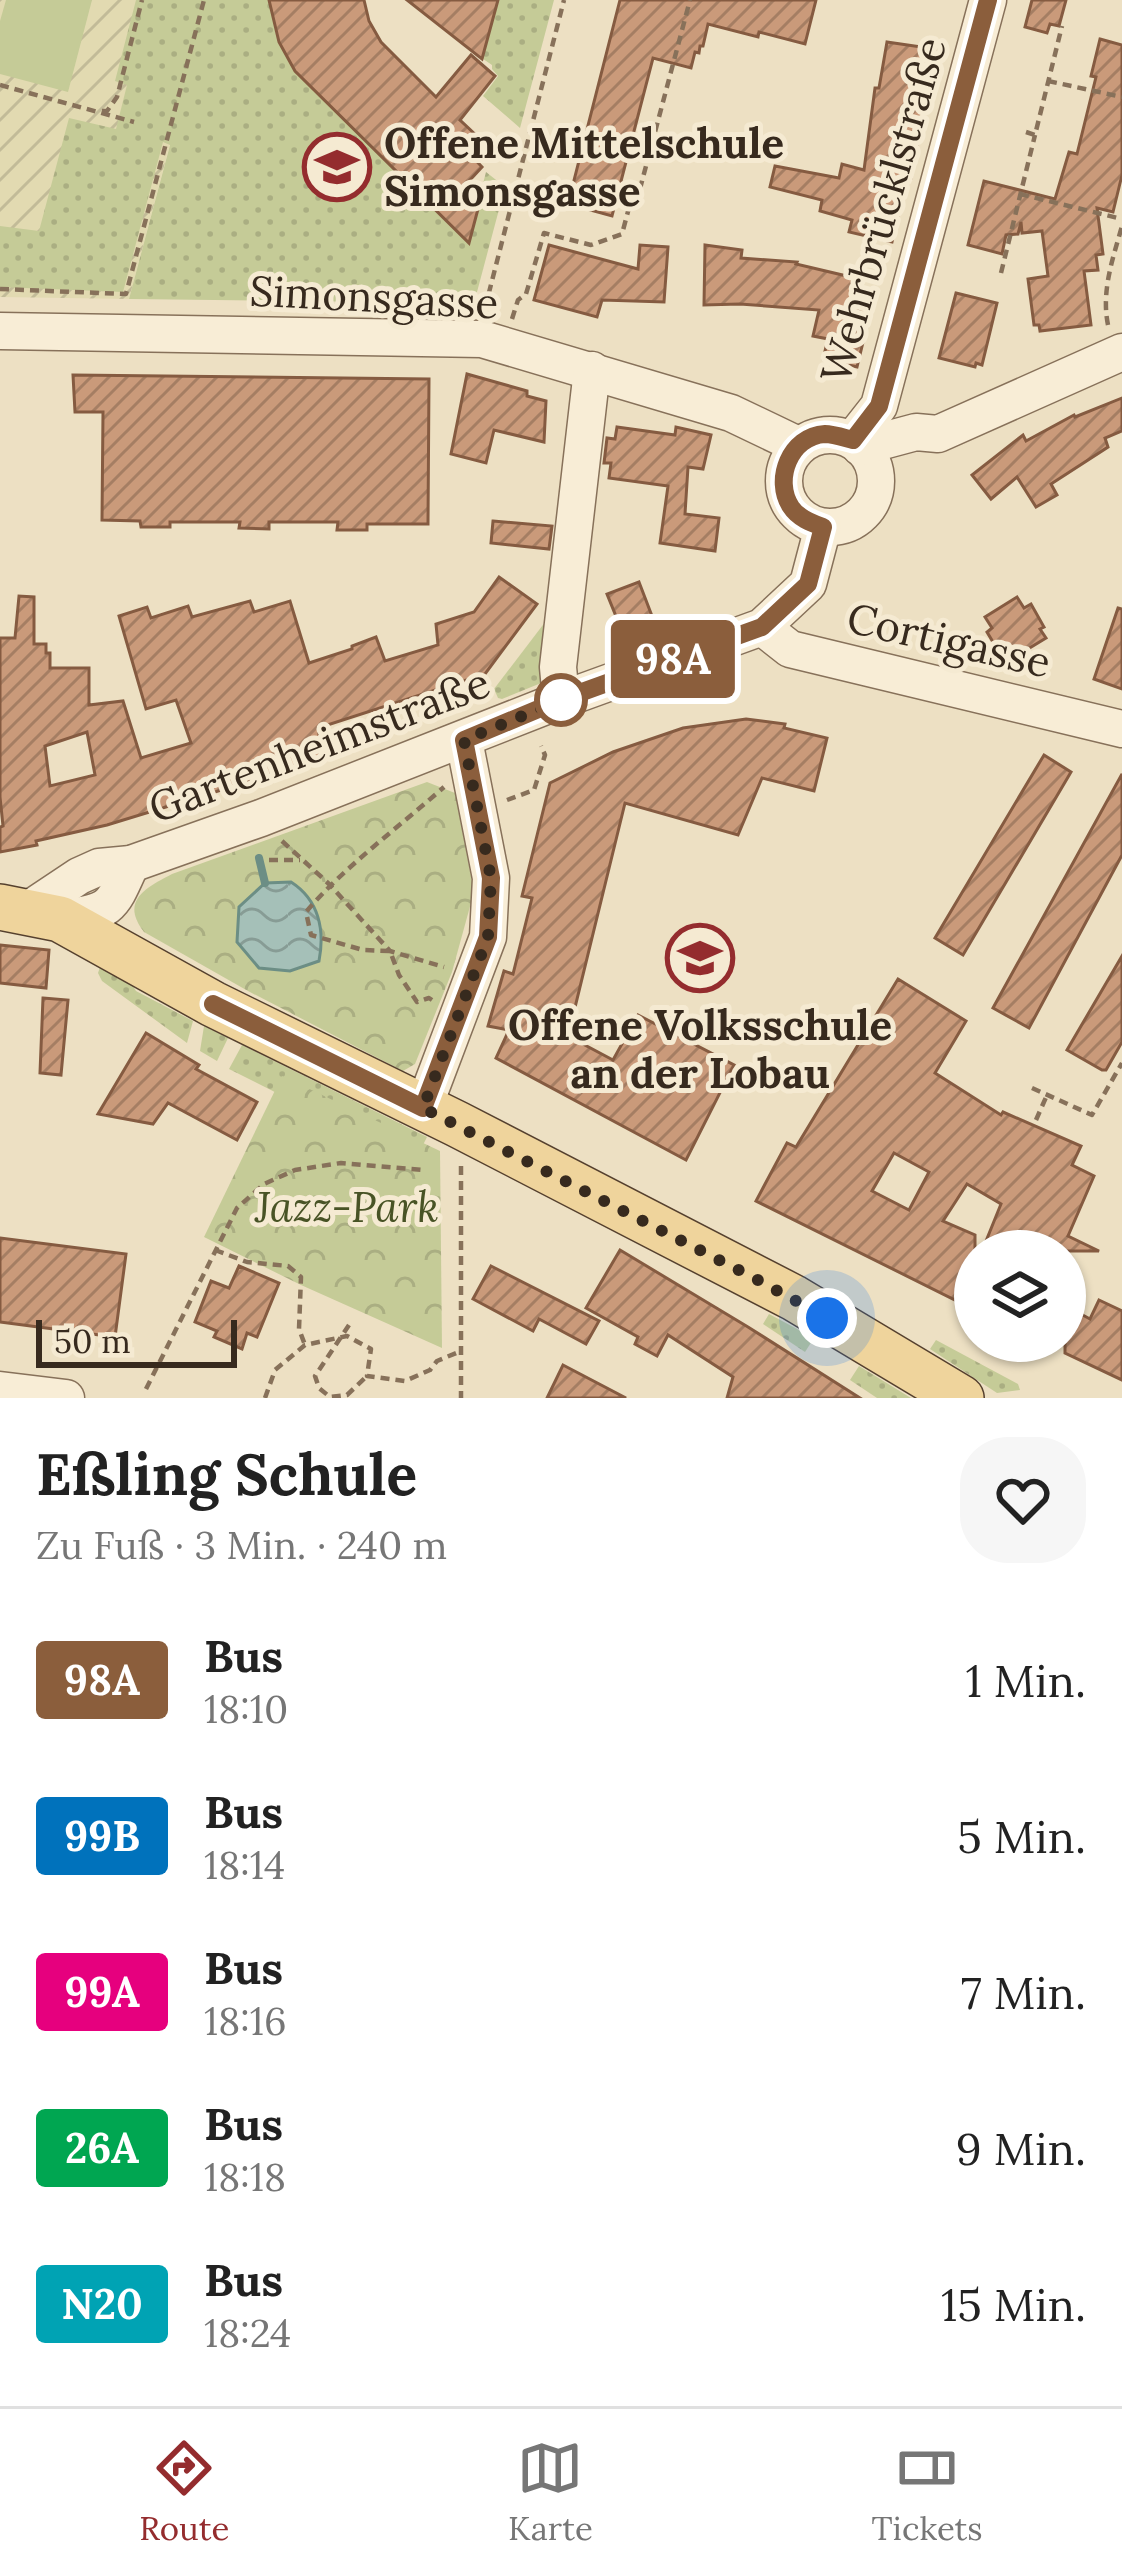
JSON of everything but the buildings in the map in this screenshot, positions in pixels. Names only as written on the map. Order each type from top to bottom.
[{"type":"main road","points":[[28,912],[134,959],[213,1004],[794,1298],[961,1398]]},
{"type":"street","name":"Wehrbrücklstraße","points":[[863,453],[988,0]]},
{"type":"street","name":"Simonsgasse","points":[[0,331],[482,339],[731,413],[798,445]]},
{"type":"street","points":[[863,453],[877,485],[871,504],[851,522],[823,527],[791,508],[782,483],[788,458],[798,445],[822,434],[863,453],[926,448],[938,434],[1118,354]]},
{"type":"street","points":[[560,700],[558,668],[592,370]]},
{"type":"street","name":"Gartenheimstraße","points":[[28,912],[99,867],[131,864],[261,818],[560,700],[762,627],[808,584],[823,527]]},
{"type":"street","name":"Cortigasse","points":[[762,627],[790,649],[1122,729]]},
{"type":"street","points":[[423,1108],[488,937],[491,878],[464,740]]},
{"type":"street","name":"Gartenheimstraße","points":[[114,903],[131,864]]},
{"type":"street","points":[[28,912],[94,913],[114,903],[122,938],[134,959]]},
{"type":"street","points":[[0,1390],[66,1398]]},
{"type":"path","points":[[96,112],[107,111],[117,97],[142,0]]},
{"type":"path","points":[[0,289],[126,294],[204,0]]},
{"type":"path","points":[[482,318],[564,0]]},
{"type":"path","points":[[510,324],[518,300],[526,294],[544,233],[591,245],[622,234],[630,204],[637,200],[690,0]]},
{"type":"path","points":[[1000,273],[1062,26]]},
{"type":"path","points":[[1048,81],[1122,97]]},
{"type":"path","points":[[0,85],[134,122]]},
{"type":"path","points":[[1026,132],[1035,135]]},
{"type":"path","points":[[1020,194],[1122,222],[1104,309],[1118,354]]},
{"type":"path","points":[[491,806],[534,790],[544,755],[541,746]]},
{"type":"path","points":[[444,787],[328,884],[305,912],[311,935],[455,970]]},
{"type":"path","points":[[276,834],[390,951],[417,1003],[429,998],[443,1004]]},
{"type":"path","points":[[269,860],[300,860]]},
{"type":"path","points":[[1032,1088],[1092,1115],[1122,1063]]},
{"type":"path","points":[[1036,1120],[1047,1095]]},
{"type":"path","points":[[461,1398],[460,1168],[475,1134]]},
{"type":"path","points":[[146,1389],[237,1208],[264,1184],[296,1170],[341,1162],[423,1170]]},
{"type":"path","points":[[215,1250],[248,1262],[288,1266],[301,1277],[299,1329],[305,1345]]},
{"type":"path","points":[[266,1398],[275,1370],[305,1345],[339,1338],[347,1336],[371,1349],[367,1376],[347,1395],[330,1397],[319,1388],[315,1376],[339,1338],[349,1324]]},
{"type":"path","points":[[367,1376],[405,1382],[461,1351]]},
{"type":"shaded area","points":[[0,0],[208,0],[129,299],[0,297]]},
{"type":"green space","points":[[6,0],[92,0],[68,92],[0,74],[0,21]]},
{"type":"green space","name":"Offene Mittelschule Simonsgasse","points":[[136,0],[269,0],[276,34],[295,71],[468,242],[486,172],[505,187],[473,307],[129,299],[170,145],[163,142],[123,292],[0,287],[0,226],[39,231],[69,118],[116,129],[127,85],[115,81]]},
{"type":"green space","points":[[498,0],[554,0],[520,128],[483,96],[498,76],[492,65],[461,44],[464,33]]},
{"type":"green space","points":[[552,613],[551,679],[498,698],[494,689]]},
{"type":"green space","points":[[427,782],[455,793],[474,892],[452,972],[415,1064],[403,1071],[248,991],[144,932],[137,921],[134,912],[139,897],[172,874]]},
{"type":"green space","points":[[101,964],[128,978],[136,991],[193,1021],[187,1043],[102,981]]},
{"type":"green space","points":[[204,1026],[228,1038],[217,1061],[200,1051]]},
{"type":"green space","points":[[242,1045],[427,1137],[418,1155],[348,1129],[229,1069]]},
{"type":"green space","name":"Jazz-Park","points":[[282,1076],[440,1151],[442,1348],[204,1237]]},
{"type":"green space","points":[[769,1314],[814,1338],[805,1352],[763,1324]]},
{"type":"green space","points":[[936,1340],[954,1350],[954,1362],[977,1362],[1018,1384],[1020,1390],[997,1393],[930,1349]]},
{"type":"green space","points":[[859,1366],[911,1398],[877,1398],[850,1380]]},
{"type":"water","points":[[291,882],[308,898],[318,917],[319,961],[290,971],[259,968],[237,942],[239,907],[265,883]]},
{"type":"waterway","points":[[259,858],[265,883]]},
{"type":"bus line","name":"98A","points":[[213,1004],[423,1108],[488,937],[491,878],[464,740],[762,627],[808,584],[823,527],[791,508],[782,483],[788,458],[798,445],[822,434],[853,440],[879,406],[988,0]]},
{"type":"place","name":"Offene Mittelschule Simonsgasse","points":[[337,167]]},
{"type":"place","name":"Offene Volksschule an der Lobau","points":[[700,958]]},
{"type":"route","points":[[561,700],[464,740],[491,878],[488,937],[423,1108],[827,1318]]}]
